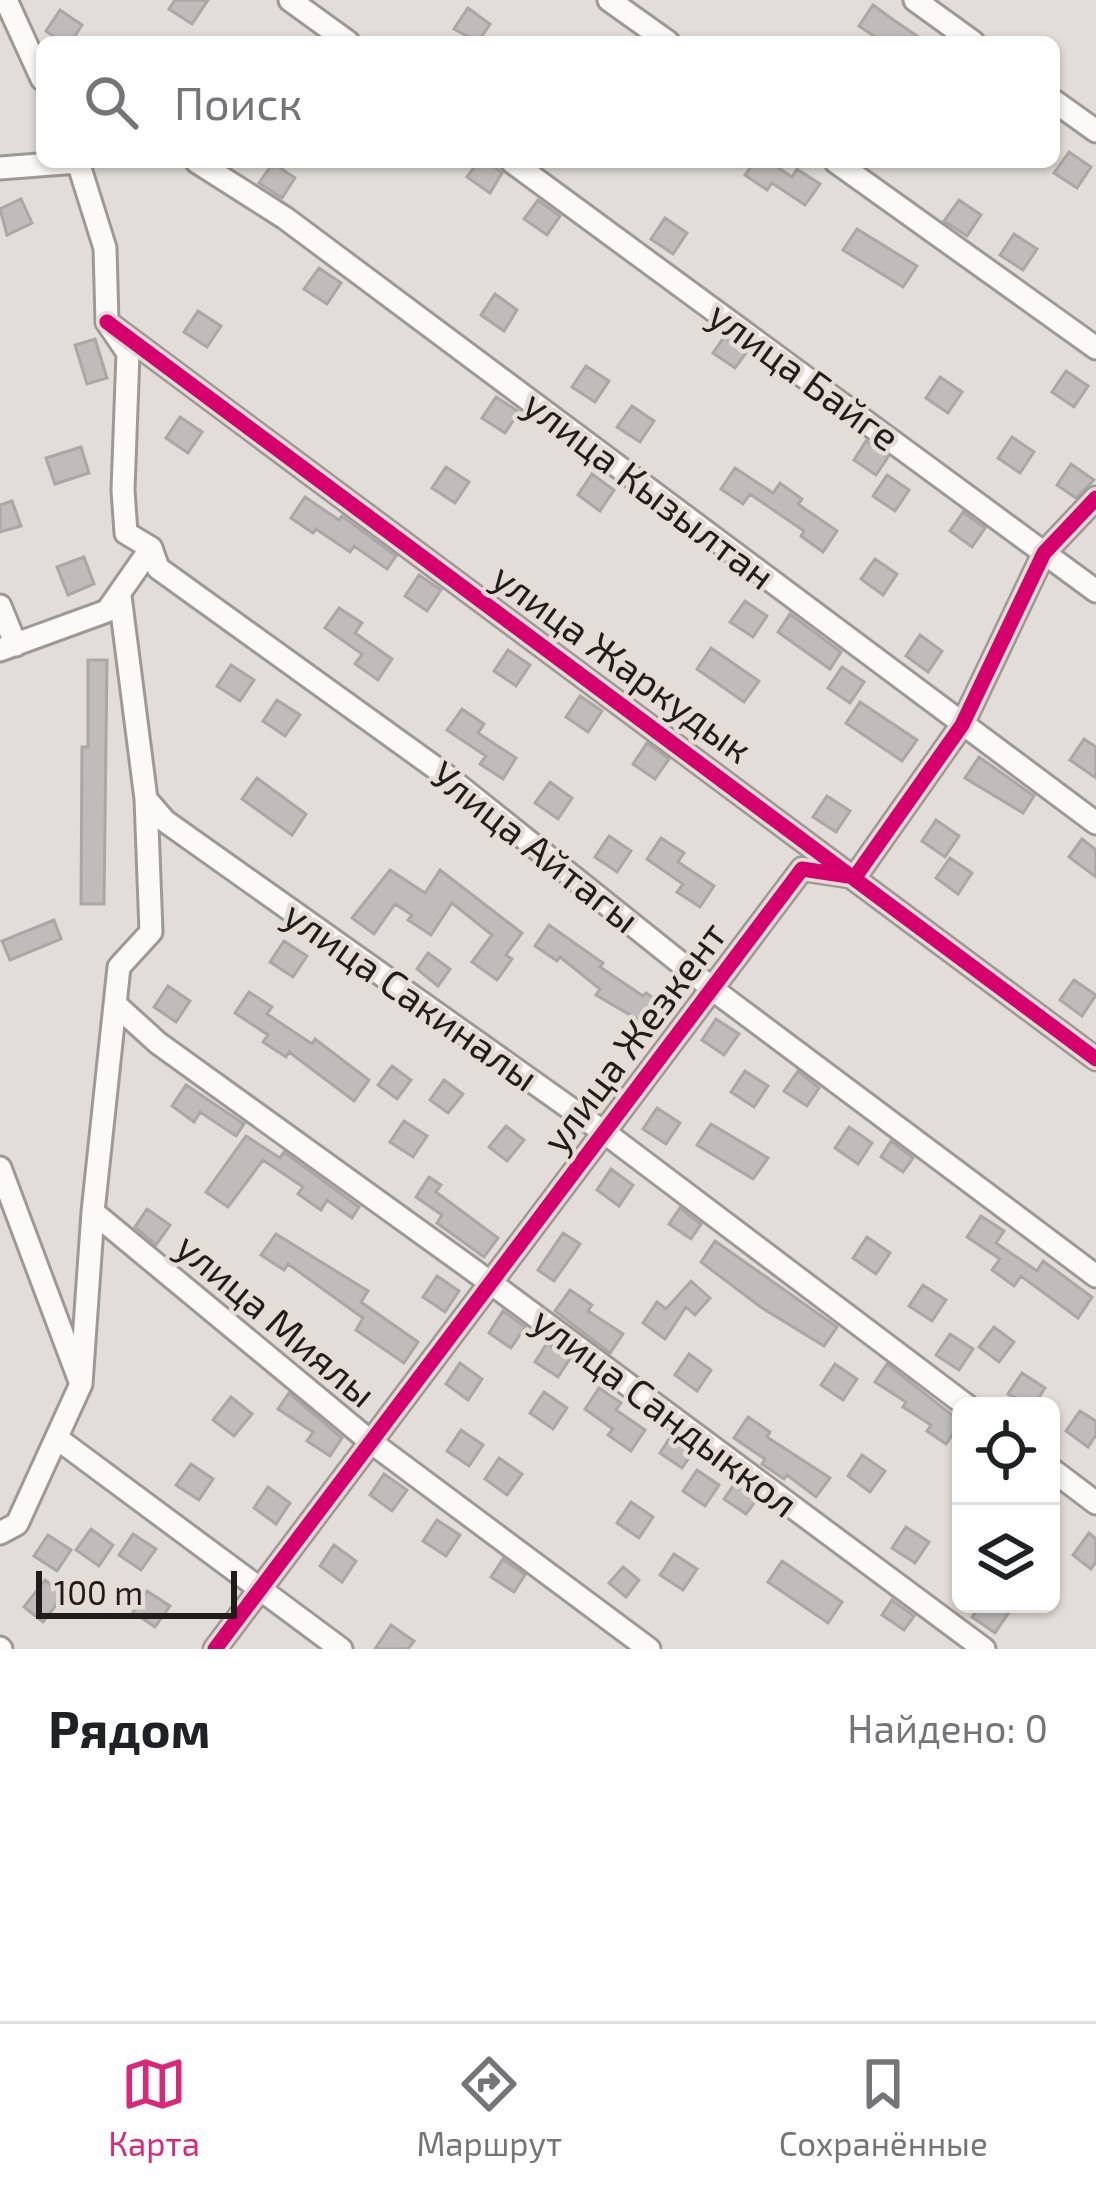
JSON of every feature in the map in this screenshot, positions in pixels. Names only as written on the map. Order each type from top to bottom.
[{"type":"street","points":[[6,0],[36,61]]},
{"type":"street","points":[[290,0],[340,36]]},
{"type":"street","points":[[609,0],[660,36]]},
{"type":"street","points":[[915,0],[965,36]]},
{"type":"street","points":[[1060,104],[1096,131]]},
{"type":"street","points":[[0,168],[36,165]]},
{"type":"street","name":"Улица Айтагы","points":[[79,168],[105,248],[107,322],[128,353],[126,533],[151,548],[158,568],[445,774],[712,989],[1096,1276]]},
{"type":"street","name":"улица Кызылтан","points":[[206,168],[285,218],[1096,823]]},
{"type":"street","name":"улица Байге","points":[[520,168],[1096,591]]},
{"type":"street","points":[[844,168],[1096,348]]},
{"type":"street","name":"улица Жаркудык","points":[[107,322],[1096,1060]]},
{"type":"street","points":[[855,877],[962,724],[1044,553],[1096,498]]},
{"type":"street","points":[[0,606],[8,648],[107,611],[151,548]]},
{"type":"street","points":[[0,1533],[17,1523],[81,1384],[93,1212],[119,967],[151,932],[146,800],[119,596]]},
{"type":"street","name":"улица Сакиналы","points":[[146,800],[165,821],[604,1132],[955,1397]]},
{"type":"street","name":"улица Жезкент","points":[[215,1649],[802,869],[855,877]]},
{"type":"street","name":"улица Сандыккол","points":[[116,1004],[158,1043],[984,1649]]},
{"type":"street","points":[[0,1168],[81,1384]]},
{"type":"street","name":"улица Миялы","points":[[93,1212],[371,1442],[650,1649]]},
{"type":"street","points":[[58,1439],[341,1649]]},
{"type":"street","points":[[1060,1476],[1096,1503]]},
{"type":"building","points":[[175,0],[208,0],[192,24],[169,9]]},
{"type":"building","points":[[873,5],[917,36],[874,36],[859,26]]},
{"type":"building","points":[[468,8],[490,24],[482,36],[467,36],[454,29]]},
{"type":"building","points":[[60,10],[82,25],[75,36],[53,36],[46,31]]},
{"type":"building","points":[[1069,152],[1091,167],[1077,188],[1054,173]]},
{"type":"building","points":[[270,168],[280,168],[295,178],[282,198],[259,183]]},
{"type":"building","points":[[474,168],[496,168],[502,173],[490,193],[467,177]]},
{"type":"building","points":[[750,168],[779,168],[792,177],[797,169],[820,184],[805,205],[772,183],[767,190],[745,175]]},
{"type":"building","points":[[21,199],[32,223],[7,235],[0,209]]},
{"type":"building","points":[[538,200],[560,216],[547,235],[524,219]]},
{"type":"building","points":[[959,200],[981,215],[967,236],[944,221]]},
{"type":"building","points":[[665,218],[687,233],[673,254],[651,239]]},
{"type":"building","points":[[857,229],[917,266],[903,287],[843,250]]},
{"type":"building","points":[[1014,234],[1037,249],[1023,270],[1000,255]]},
{"type":"building","points":[[319,268],[341,283],[327,304],[304,289]]},
{"type":"building","points":[[495,294],[517,310],[504,331],[481,315]]},
{"type":"building","points":[[198,311],[221,326],[207,347],[184,332]]},
{"type":"building","points":[[724,337],[746,353],[735,368],[713,353]]},
{"type":"building","points":[[95,339],[107,378],[87,384],[75,345]]},
{"type":"building","points":[[586,366],[609,381],[595,402],[572,387]]},
{"type":"building","points":[[1066,371],[1088,386],[1074,407],[1052,392]]},
{"type":"building","points":[[940,377],[962,392],[948,413],[926,398]]},
{"type":"building","points":[[496,397],[519,412],[505,433],[482,418]]},
{"type":"building","points":[[632,406],[654,421],[640,442],[617,427]]},
{"type":"building","points":[[180,417],[202,432],[188,453],[166,438]]},
{"type":"building","points":[[1012,437],[1034,452],[1020,473],[998,458]]},
{"type":"building","points":[[866,441],[888,457],[876,475],[854,460]]},
{"type":"building","points":[[81,447],[89,473],[55,484],[46,458]]},
{"type":"building","points":[[1071,464],[1094,480],[1076,498],[1057,485]]},
{"type":"building","points":[[446,467],[469,482],[455,503],[432,488]]},
{"type":"building","points":[[735,468],[773,493],[780,483],[802,499],[798,504],[837,531],[823,552],[801,536],[804,531],[750,494],[743,504],[721,489]]},
{"type":"building","points":[[592,474],[614,490],[600,511],[578,495]]},
{"type":"building","points":[[887,475],[909,490],[895,511],[873,496]]},
{"type":"building","points":[[305,497],[339,520],[342,516],[396,556],[387,569],[354,546],[350,552],[291,518]]},
{"type":"building","points":[[12,501],[21,526],[0,532],[0,505]]},
{"type":"building","points":[[963,512],[985,528],[972,547],[950,531]]},
{"type":"building","points":[[84,557],[94,584],[68,595],[57,567]]},
{"type":"building","points":[[875,559],[897,574],[883,595],[861,579]]},
{"type":"building","points":[[419,575],[441,590],[427,611],[405,596]]},
{"type":"building","points":[[745,601],[767,616],[753,637],[730,622]]},
{"type":"building","points":[[339,608],[362,623],[355,633],[392,659],[378,680],[355,664],[362,654],[325,628]]},
{"type":"building","points":[[790,614],[841,652],[830,669],[778,632]]},
{"type":"building","points":[[920,635],[942,651],[928,672],[906,656]]},
{"type":"building","points":[[711,648],[759,681],[744,702],[697,669]]},
{"type":"building","points":[[508,650],[530,665],[516,686],[494,671]]},
{"type":"building","points":[[88,660],[107,660],[104,904],[81,904]]},
{"type":"building","points":[[231,665],[254,680],[240,701],[217,686]]},
{"type":"building","points":[[842,667],[864,682],[850,703],[828,688]]},
{"type":"building","points":[[580,696],[602,711],[588,732],[566,717]]},
{"type":"building","points":[[277,700],[300,715],[285,736],[263,721]]},
{"type":"building","points":[[860,702],[917,740],[902,761],[846,723]]},
{"type":"building","points":[[462,709],[484,724],[478,733],[516,758],[503,779],[480,764],[486,756],[447,730]]},
{"type":"building","points":[[1084,739],[1096,747],[1096,778],[1070,760]]},
{"type":"building","points":[[647,743],[669,759],[655,779],[633,764]]},
{"type":"building","points":[[979,757],[1034,796],[1023,813],[965,778]]},
{"type":"building","points":[[257,778],[306,814],[292,835],[242,799]]},
{"type":"building","points":[[550,782],[572,798],[558,819],[535,803]]},
{"type":"building","points":[[827,796],[850,811],[836,832],[813,817]]},
{"type":"building","points":[[936,820],[959,836],[945,857],[922,841]]},
{"type":"building","points":[[609,836],[631,851],[617,872],[595,857]]},
{"type":"building","points":[[661,838],[684,853],[678,862],[714,886],[700,907],[677,892],[683,884],[647,859]]},
{"type":"building","points":[[1082,839],[1096,850],[1096,877],[1069,857]]},
{"type":"building","points":[[950,858],[972,873],[958,894],[936,878]]},
{"type":"building","points":[[390,870],[425,893],[440,870],[522,933],[506,955],[512,959],[497,980],[472,962],[492,935],[452,903],[431,935],[408,920],[412,915],[395,904],[374,934],[352,918]]},
{"type":"building","points":[[54,920],[61,939],[10,960],[2,941]]},
{"type":"building","points":[[549,925],[603,963],[600,967],[668,1008],[654,1029],[596,995],[600,989],[560,957],[557,961],[535,946]]},
{"type":"building","points":[[284,941],[307,956],[293,977],[270,962]]},
{"type":"building","points":[[428,953],[450,969],[438,986],[417,969]]},
{"type":"building","points":[[1074,980],[1096,995],[1082,1016],[1060,1000]]},
{"type":"building","points":[[168,986],[190,1001],[176,1022],[154,1007]]},
{"type":"building","points":[[249,992],[272,1007],[267,1014],[312,1044],[315,1039],[369,1080],[354,1101],[289,1052],[286,1057],[263,1042],[268,1035],[235,1013]]},
{"type":"building","points":[[716,1019],[739,1034],[724,1055],[702,1040]]},
{"type":"building","points":[[392,1066],[411,1080],[397,1099],[378,1085]]},
{"type":"building","points":[[745,1071],[768,1086],[754,1107],[731,1092]]},
{"type":"building","points":[[798,1071],[819,1088],[807,1106],[784,1091]]},
{"type":"building","points":[[444,1080],[463,1094],[448,1113],[430,1100]]},
{"type":"building","points":[[186,1085],[244,1124],[236,1136],[200,1112],[194,1122],[172,1106]]},
{"type":"building","points":[[657,1108],[680,1123],[666,1144],[643,1129]]},
{"type":"building","points":[[404,1121],[427,1136],[413,1157],[390,1142]]},
{"type":"building","points":[[711,1124],[768,1158],[753,1179],[697,1145]]},
{"type":"building","points":[[506,1126],[524,1140],[507,1161],[489,1147]]},
{"type":"building","points":[[849,1127],[872,1143],[858,1164],[835,1148]]},
{"type":"building","points":[[246,1136],[280,1158],[284,1152],[359,1207],[352,1218],[327,1200],[321,1210],[298,1194],[303,1187],[263,1160],[228,1207],[206,1192]]},
{"type":"building","points":[[891,1141],[913,1158],[903,1172],[881,1157]]},
{"type":"building","points":[[611,1169],[633,1185],[619,1206],[597,1190]]},
{"type":"building","points":[[429,1177],[441,1185],[436,1192],[498,1238],[484,1257],[437,1223],[442,1215],[416,1197]]},
{"type":"building","points":[[680,1208],[701,1224],[691,1239],[669,1224]]},
{"type":"building","points":[[147,1209],[170,1225],[156,1245],[135,1227]]},
{"type":"building","points":[[981,1216],[1004,1231],[996,1243],[1037,1271],[1043,1261],[1092,1297],[1078,1318],[1021,1276],[1014,1286],[992,1270],[1000,1259],[967,1237]]},
{"type":"building","points":[[563,1233],[580,1244],[554,1281],[538,1270]]},
{"type":"building","points":[[276,1234],[368,1291],[361,1302],[418,1342],[404,1363],[356,1330],[363,1318],[288,1264],[284,1270],[261,1255]]},
{"type":"building","points":[[867,1237],[890,1253],[876,1274],[853,1258]]},
{"type":"building","points":[[715,1241],[837,1327],[824,1346],[701,1262]]},
{"type":"building","points":[[437,1276],[459,1291],[445,1312],[423,1297]]},
{"type":"building","points":[[691,1281],[710,1298],[695,1315],[686,1307],[665,1339],[643,1323],[657,1302],[666,1309]]},
{"type":"building","points":[[923,1285],[946,1300],[932,1321],[909,1306]]},
{"type":"building","points":[[570,1290],[592,1305],[588,1311],[623,1334],[610,1353],[555,1311]]},
{"type":"building","points":[[503,1311],[525,1327],[511,1348],[489,1333]]},
{"type":"building","points":[[994,1327],[1014,1342],[999,1362],[979,1347]]},
{"type":"building","points":[[950,1334],[973,1349],[959,1370],[936,1355]]},
{"type":"building","points":[[547,1343],[569,1360],[558,1377],[535,1362]]},
{"type":"building","points":[[689,1354],[711,1370],[697,1391],[675,1375]]},
{"type":"building","points":[[460,1363],[482,1379],[468,1400],[446,1384]]},
{"type":"building","points":[[835,1364],[857,1379],[843,1400],[821,1385]]},
{"type":"building","points":[[887,1364],[952,1415],[952,1435],[946,1444],[927,1431],[931,1425],[903,1407],[906,1402],[875,1382]]},
{"type":"building","points":[[1022,1373],[1045,1388],[1039,1397],[1008,1394]]},
{"type":"building","points":[[599,1388],[621,1403],[616,1410],[645,1430],[631,1451],[608,1435],[613,1429],[585,1409]]},
{"type":"building","points":[[544,1392],[567,1408],[553,1429],[530,1413]]},
{"type":"building","points":[[289,1393],[342,1438],[330,1456],[307,1441],[313,1432],[278,1409]]},
{"type":"building","points":[[231,1397],[252,1414],[234,1436],[213,1420]]},
{"type":"building","points":[[1080,1411],[1096,1421],[1096,1435],[1088,1447],[1066,1431]]},
{"type":"building","points":[[748,1417],[770,1432],[767,1437],[830,1478],[816,1497],[787,1475],[784,1479],[762,1464],[765,1459],[734,1438]]},
{"type":"building","points":[[461,1430],[483,1445],[469,1466],[447,1451]]},
{"type":"building","points":[[671,1436],[693,1452],[682,1468],[660,1453]]},
{"type":"building","points":[[862,1455],[885,1471],[870,1492],[848,1476]]},
{"type":"building","points":[[499,1458],[522,1474],[507,1495],[485,1479]]},
{"type":"building","points":[[191,1464],[213,1479],[199,1500],[176,1485]]},
{"type":"building","points":[[697,1470],[719,1485],[705,1506],[683,1491]]},
{"type":"building","points":[[384,1474],[407,1490],[392,1511],[370,1495]]},
{"type":"building","points":[[735,1483],[757,1499],[746,1514],[724,1499]]},
{"type":"building","points":[[268,1487],[290,1503],[276,1524],[254,1508]]},
{"type":"building","points":[[631,1502],[653,1517],[639,1538],[617,1523]]},
{"type":"building","points":[[437,1520],[460,1535],[446,1556],[423,1541]]},
{"type":"building","points":[[906,1527],[929,1542],[915,1563],[892,1548]]},
{"type":"building","points":[[91,1529],[113,1545],[99,1566],[76,1550]]},
{"type":"building","points":[[1089,1533],[1096,1539],[1096,1562],[1091,1569],[1073,1555]]},
{"type":"building","points":[[133,1534],[156,1549],[141,1570],[119,1555]]},
{"type":"building","points":[[48,1535],[71,1550],[57,1571],[34,1556]]},
{"type":"building","points":[[334,1545],[356,1561],[342,1582],[320,1566]]},
{"type":"building","points":[[674,1554],[697,1569],[683,1590],[660,1575]]},
{"type":"building","points":[[503,1559],[525,1575],[514,1592],[491,1577]]},
{"type":"building","points":[[782,1561],[842,1602],[828,1623],[768,1582]]},
{"type":"building","points":[[623,1567],[639,1580],[626,1597],[609,1583]]},
{"type":"building","points":[[45,1580],[64,1595],[43,1622],[24,1607]]},
{"type":"building","points":[[147,1591],[170,1606],[155,1627],[133,1612]]},
{"type":"building","points":[[892,1600],[914,1616],[904,1630],[882,1615]]},
{"type":"building","points":[[975,1613],[1008,1613],[995,1633],[972,1617]]},
{"type":"building","points":[[391,1625],[414,1641],[408,1649],[375,1649]]},
{"type":"cycle path","points":[[107,322],[1096,1059]]},
{"type":"cycle path","points":[[215,1649],[802,869],[855,877],[962,725],[1044,553],[1096,498]]}]
